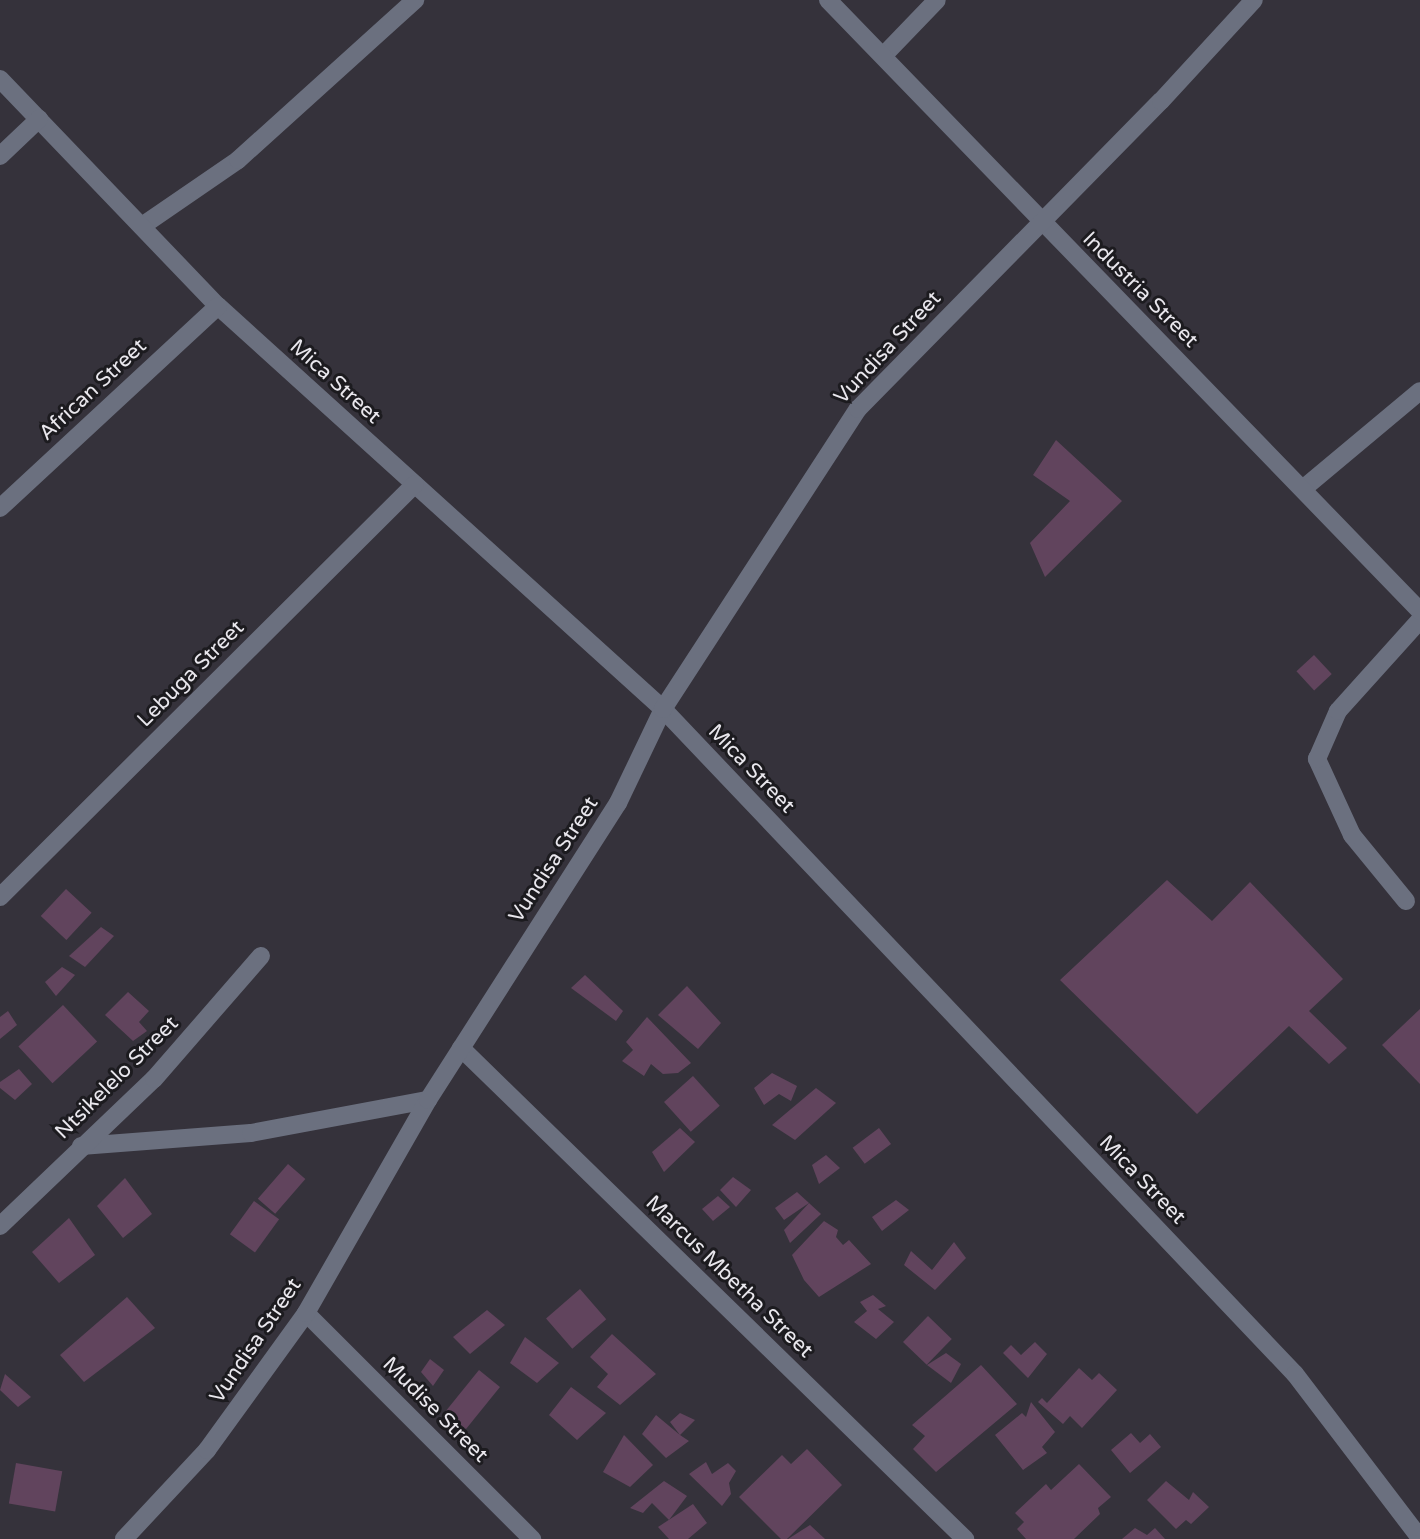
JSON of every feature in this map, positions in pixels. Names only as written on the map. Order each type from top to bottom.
[{"type":"street","points":[[142,226],[237,160],[415,0]]},
{"type":"street","name":"Industria Street","points":[[828,0],[884,55],[1041,222],[1304,488],[1420,611]]},
{"type":"street","points":[[884,55],[937,0]]},
{"type":"street","name":"Vundisa Street","points":[[124,1539],[207,1450],[306,1313],[428,1100],[618,803],[663,709],[858,409],[1254,0]]},
{"type":"street","name":"Mica Street","points":[[0,79],[218,306],[663,709],[1295,1374],[1420,1538]]},
{"type":"street","points":[[0,156],[39,119]]},
{"type":"street","name":"African Street","points":[[0,508],[218,306]]},
{"type":"street","points":[[1304,488],[1420,391]]},
{"type":"street","name":"Lebuga Street","points":[[0,897],[415,484]]},
{"type":"street","points":[[1406,901],[1352,835],[1317,759],[1338,712],[1420,620]]},
{"type":"street","name":"Ntsikelelo Street","points":[[0,1226],[154,1079],[261,956]]},
{"type":"street","name":"Marcus Mbetha Street","points":[[461,1048],[965,1539]]},
{"type":"street","points":[[81,1146],[251,1133],[428,1100]]},
{"type":"street","name":"Mudise Street","points":[[306,1313],[532,1539]]},
{"type":"building","points":[[1056,440],[1122,501],[1045,577],[1030,543],[1070,501],[1033,475]]},
{"type":"building","points":[[1314,655],[1332,674],[1314,690],[1296,671]]},
{"type":"building","points":[[1167,880],[1212,921],[1250,882],[1343,979],[1309,1011],[1347,1048],[1329,1064],[1289,1026],[1197,1114],[1060,980]]},
{"type":"building","points":[[66,889],[92,913],[66,940],[41,916]]},
{"type":"building","points":[[101,927],[114,936],[85,967],[69,956]]},
{"type":"building","points":[[62,967],[75,975],[56,996],[45,982]]},
{"type":"building","points":[[585,975],[623,1011],[616,1021],[571,988]]},
{"type":"building","points":[[687,986],[721,1023],[698,1049],[658,1015]]},
{"type":"building","points":[[128,992],[149,1011],[139,1022],[147,1031],[133,1041],[105,1015]]},
{"type":"building","points":[[63,1005],[97,1042],[52,1083],[18,1047]]},
{"type":"building","points":[[1420,1009],[1420,1084],[1382,1045]]},
{"type":"building","points":[[8,1011],[17,1025],[0,1039],[0,1017]]},
{"type":"building","points":[[647,1017],[691,1063],[678,1073],[663,1074],[651,1064],[644,1076],[622,1061],[633,1050],[626,1042]]},
{"type":"building","points":[[19,1069],[32,1084],[15,1100],[0,1088],[0,1082]]},
{"type":"building","points":[[772,1073],[797,1086],[791,1101],[779,1094],[764,1105],[754,1088]]},
{"type":"building","points":[[693,1076],[720,1106],[691,1132],[664,1102]]},
{"type":"building","points":[[816,1088],[836,1103],[795,1140],[772,1125]]},
{"type":"building","points":[[680,1128],[695,1142],[664,1172],[652,1152]]},
{"type":"building","points":[[879,1128],[891,1144],[865,1164],[853,1148]]},
{"type":"building","points":[[826,1155],[840,1168],[819,1184],[812,1165]]},
{"type":"building","points":[[288,1164],[305,1179],[275,1214],[258,1199]]},
{"type":"building","points":[[733,1177],[751,1190],[736,1207],[720,1190]]},
{"type":"building","points":[[125,1178],[152,1214],[123,1238],[97,1206]]},
{"type":"building","points":[[797,1192],[809,1203],[784,1220],[775,1208]]},
{"type":"building","points":[[718,1196],[730,1207],[713,1221],[702,1209]]},
{"type":"building","points":[[896,1200],[909,1210],[882,1231],[872,1217]]},
{"type":"building","points":[[254,1201],[279,1219],[255,1252],[230,1234]]},
{"type":"building","points":[[809,1203],[821,1214],[790,1243],[784,1230]]},
{"type":"building","points":[[69,1218],[95,1255],[59,1283],[32,1252]]},
{"type":"building","points":[[824,1221],[838,1230],[836,1237],[843,1245],[849,1240],[871,1264],[819,1297],[804,1280],[792,1255]]},
{"type":"building","points":[[954,1242],[966,1258],[935,1290],[904,1265],[911,1251],[932,1270]]},
{"type":"building","points":[[580,1289],[606,1319],[572,1349],[546,1319]]},
{"type":"building","points":[[873,1295],[886,1306],[878,1309],[894,1322],[876,1339],[854,1322],[867,1311],[860,1302]]},
{"type":"building","points":[[127,1297],[155,1328],[84,1382],[60,1355]]},
{"type":"building","points":[[487,1310],[505,1325],[470,1354],[453,1337]]},
{"type":"building","points":[[928,1316],[952,1339],[927,1365],[903,1342]]},
{"type":"building","points":[[612,1334],[656,1374],[620,1405],[597,1387],[608,1374],[590,1357]]},
{"type":"building","points":[[525,1337],[559,1363],[537,1383],[510,1363]]},
{"type":"building","points":[[1035,1342],[1047,1354],[1028,1378],[1003,1353],[1011,1345],[1021,1355]]},
{"type":"building","points":[[946,1353],[961,1364],[951,1383],[927,1365]]},
{"type":"building","points":[[430,1359],[444,1370],[433,1386],[421,1372]]},
{"type":"building","points":[[981,1365],[1017,1404],[936,1472],[913,1449],[925,1436],[912,1425]]},
{"type":"building","points":[[1079,1368],[1092,1380],[1099,1373],[1117,1390],[1082,1428],[1070,1416],[1063,1424],[1038,1402],[1042,1398],[1047,1403]]},
{"type":"building","points":[[479,1370],[500,1387],[466,1429],[445,1412]]},
{"type":"building","points":[[5,1374],[31,1397],[18,1407],[0,1390]]},
{"type":"building","points":[[571,1387],[606,1413],[577,1440],[549,1415]]},
{"type":"building","points":[[1031,1402],[1055,1432],[1042,1447],[1047,1453],[1023,1470],[995,1435],[1022,1413],[1026,1417]]},
{"type":"building","points":[[680,1413],[695,1420],[680,1435],[670,1422]]},
{"type":"building","points":[[656,1415],[689,1441],[666,1458],[642,1434]]},
{"type":"building","points":[[1131,1433],[1140,1443],[1150,1434],[1161,1447],[1130,1473],[1111,1450]]},
{"type":"building","points":[[624,1435],[653,1465],[630,1487],[603,1472]]},
{"type":"building","points":[[807,1449],[842,1485],[787,1539],[781,1539],[739,1497],[782,1455],[791,1464]]},
{"type":"building","points":[[706,1462],[712,1474],[728,1463],[736,1471],[729,1483],[731,1494],[722,1506],[689,1474]]},
{"type":"building","points":[[16,1463],[62,1471],[55,1512],[9,1503]]},
{"type":"building","points":[[1079,1464],[1111,1497],[1098,1508],[1100,1514],[1074,1539],[1026,1539],[1017,1529],[1024,1522],[1015,1513],[1046,1484],[1051,1490]]},
{"type":"building","points":[[664,1481],[687,1496],[669,1520],[652,1503],[643,1513],[630,1508]]},
{"type":"building","points":[[1166,1481],[1189,1500],[1193,1492],[1209,1507],[1191,1524],[1186,1520],[1176,1529],[1147,1500]]},
{"type":"building","points":[[693,1504],[707,1523],[688,1539],[669,1539],[658,1527]]},
{"type":"building","points":[[810,1525],[825,1539],[788,1539]]},
{"type":"building","points":[[1135,1528],[1147,1535],[1155,1528],[1165,1539],[1122,1539]]}]
